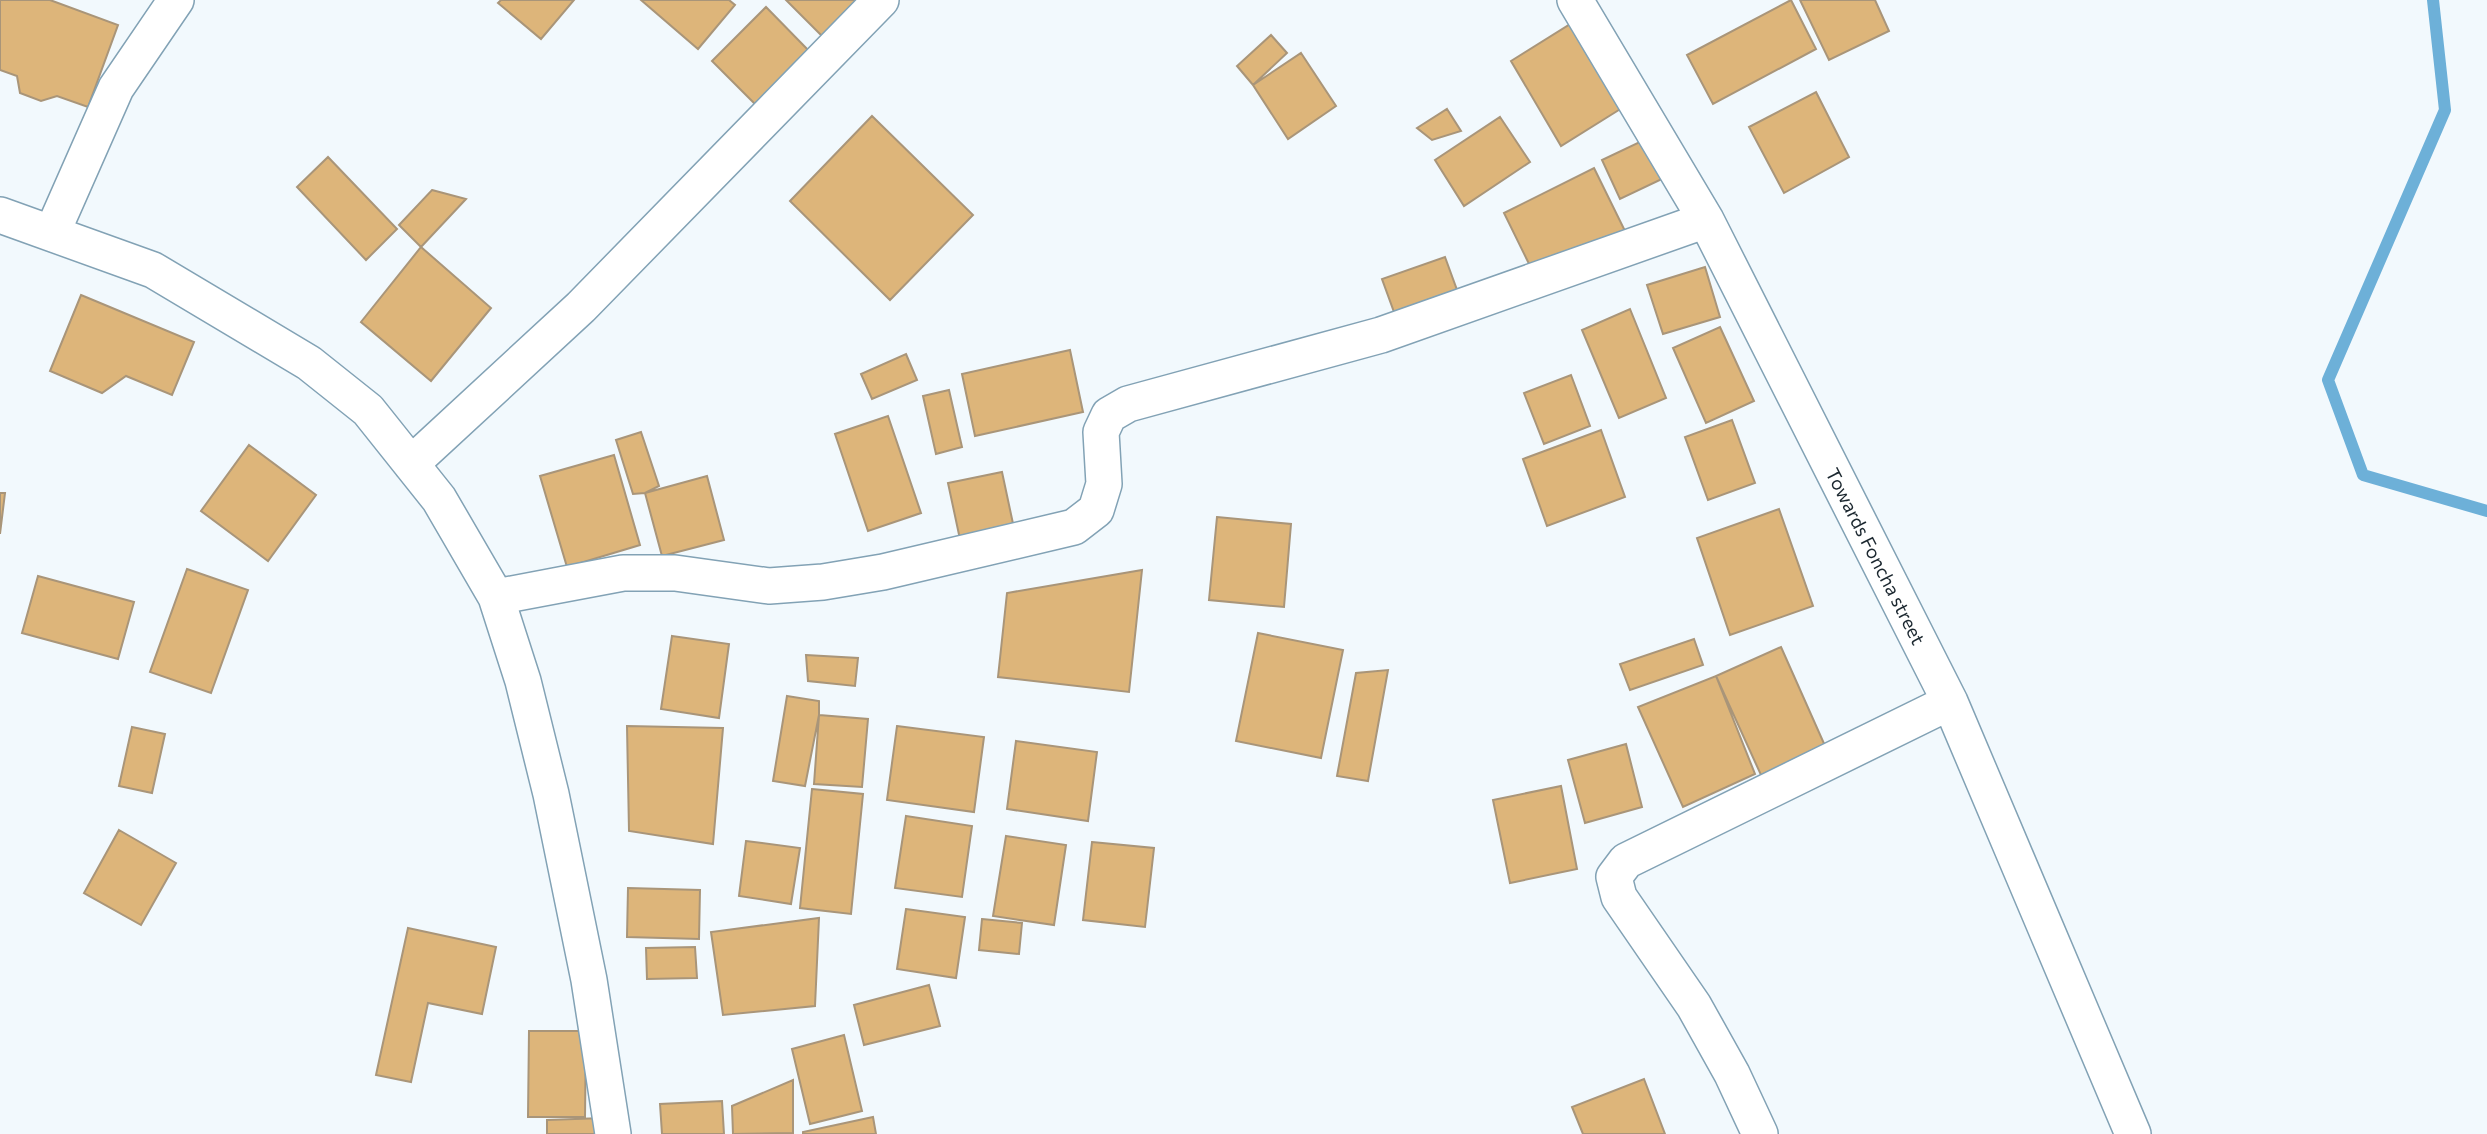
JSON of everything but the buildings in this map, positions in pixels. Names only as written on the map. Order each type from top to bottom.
[{"type":"street","points":[[52,233],[116,88],[176,0]]},
{"type":"street","points":[[411,464],[581,307],[881,0]]},
{"type":"street","name":"Towards Foncha street","points":[[1575,0],[1706,220],[1950,702],[2133,1134]]},
{"type":"street","points":[[0,215],[153,270],[309,363],[368,410],[439,499],[496,597],[523,681],[551,794],[589,981],[613,1134]]},
{"type":"street","points":[[496,597],[623,573],[675,573],[769,586],[823,582],[883,572],[1074,527],[1096,510],[1104,484],[1101,432],[1108,415],[1128,404],[1381,335],[1706,220]]},
{"type":"street","points":[[1760,1134],[1732,1074],[1694,1006],[1619,897],[1614,877],[1626,861],[1950,702]]},
{"type":"waterway","points":[[2433,0],[2445,110],[2328,380],[2363,475],[2487,511]]}]
